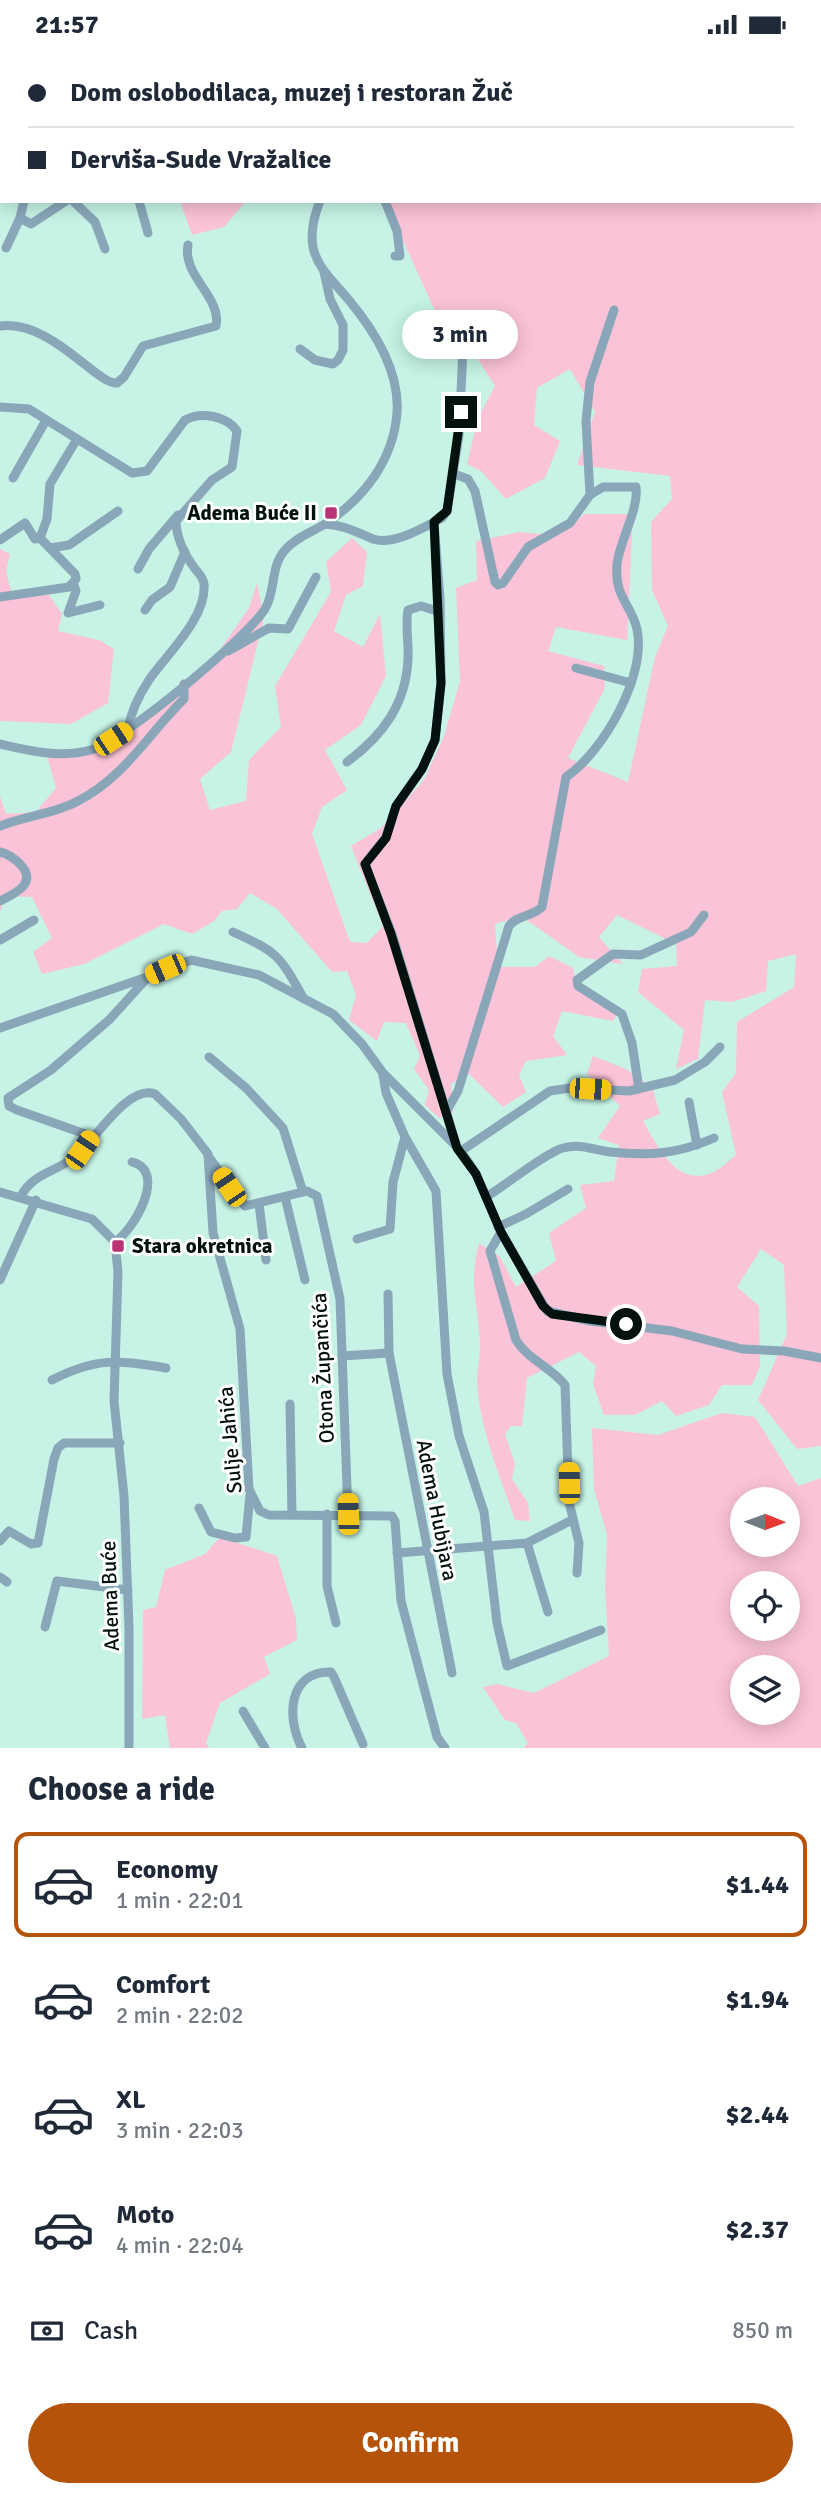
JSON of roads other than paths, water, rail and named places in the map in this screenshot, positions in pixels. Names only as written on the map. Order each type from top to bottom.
[{"type":"street","points":[[6,247],[20,218],[23,203]]},
{"type":"street","points":[[20,218],[31,224],[62,203]]},
{"type":"street","points":[[75,203],[94,222],[105,249]]},
{"type":"street","points":[[140,203],[148,233]]},
{"type":"street","points":[[0,744],[40,753],[68,753],[93,749],[128,729],[223,653],[265,609],[272,575],[285,550],[325,524],[372,484],[389,450],[397,411],[390,367],[379,344],[350,301],[317,259],[312,233],[320,203]]},
{"type":"street","points":[[386,203],[401,246],[400,255],[395,257]]},
{"type":"street","points":[[0,326],[30,328],[87,364],[106,380],[117,383],[124,377],[143,347],[216,326],[210,301],[188,261],[188,245]]},
{"type":"street","points":[[300,349],[315,361],[333,364],[338,361],[343,350],[343,325],[330,299],[324,270]]},
{"type":"street","points":[[590,495],[586,421],[590,382],[614,310]]},
{"type":"street","points":[[325,524],[350,527],[375,540],[386,541],[434,522],[447,511],[454,474],[463,389],[463,348]]},
{"type":"street","points":[[0,407],[29,409],[45,422],[125,470],[140,474],[147,471],[185,420],[192,416],[217,417],[232,423],[237,431],[232,467],[212,480],[160,534],[138,569]]},
{"type":"street","points":[[13,478],[45,422]]},
{"type":"street","points":[[40,538],[47,519],[50,484],[77,439]]},
{"type":"street","points":[[446,1112],[458,1091],[509,926],[513,920],[537,912],[542,907],[566,777],[584,765],[603,740],[631,683],[638,640],[636,625],[619,594],[617,576],[626,526],[638,497],[636,487],[603,487],[590,495],[570,523],[528,547],[503,583],[498,585],[495,582],[475,491],[468,479],[454,474]]},
{"type":"street","points":[[50,548],[69,545],[118,511]]},
{"type":"street","points":[[128,729],[130,717],[149,680],[179,645],[193,620],[204,590],[202,576],[185,552],[176,531],[180,514]]},
{"type":"street","points":[[434,522],[440,612],[440,711],[435,740],[422,769],[396,806],[386,838],[365,864],[391,934],[459,1150]]},
{"type":"street","points":[[0,540],[20,525],[28,525],[35,539],[40,538],[75,573],[76,591],[68,613],[100,605]]},
{"type":"street","points":[[145,610],[152,600],[170,587],[185,552]]},
{"type":"street","points":[[223,653],[269,628],[289,629],[316,577]]},
{"type":"street","points":[[0,597],[51,591],[74,585]]},
{"type":"street","points":[[347,762],[371,744],[395,713],[408,667],[408,610],[421,606],[440,612]]},
{"type":"street","points":[[576,668],[631,683]]},
{"type":"street","points":[[0,826],[76,803],[101,785],[138,754],[165,717],[184,699],[184,684]]},
{"type":"street","points":[[0,852],[14,858],[26,871],[28,879],[23,888],[0,901]]},
{"type":"street","points":[[639,1089],[632,1043],[622,1014],[578,986],[577,980],[613,954],[645,953],[691,932],[704,915]]},
{"type":"street","points":[[0,940],[34,920]]},
{"type":"street","points":[[233,932],[271,949],[284,964],[304,999]]},
{"type":"street","points":[[0,1028],[191,960],[259,975],[333,1014],[346,1026],[378,1062],[386,1093],[405,1137],[436,1192],[447,1374],[459,1436],[484,1512],[497,1623],[507,1667],[601,1630]]},
{"type":"street","points":[[92,1136],[17,1110],[9,1106],[8,1098],[51,1070],[110,1019],[148,977]]},
{"type":"street","points":[[459,1150],[550,1091],[639,1089],[675,1080],[705,1062],[720,1047]]},
{"type":"street","name":"Otona Župančića","points":[[209,1057],[246,1088],[283,1128],[303,1192],[311,1191],[317,1196],[339,1290],[348,1514]]},
{"type":"street","points":[[383,1073],[459,1150],[476,1174],[500,1229],[543,1306],[552,1314],[672,1331],[742,1349],[783,1351],[821,1358]]},
{"type":"street","points":[[20,1196],[32,1179],[78,1155],[92,1136],[131,1099],[151,1092],[181,1119],[208,1154],[240,1204],[259,1204],[303,1192]]},
{"type":"street","points":[[689,1102],[697,1145]]},
{"type":"street","points":[[357,1239],[390,1229],[393,1182],[405,1137]]},
{"type":"street","points":[[486,1197],[561,1148],[583,1146],[615,1152],[651,1154],[682,1152],[714,1138]]},
{"type":"street","name":"Sulje Jahića","points":[[208,1154],[214,1233],[240,1329],[251,1493],[260,1511],[269,1515],[392,1516],[395,1521],[401,1601],[437,1737],[445,1748]]},
{"type":"street","points":[[0,1192],[36,1200],[92,1219],[115,1242],[131,1227],[149,1183],[148,1172],[141,1164],[132,1162]]},
{"type":"street","points":[[568,1189],[500,1229],[490,1251],[516,1340],[523,1352],[557,1375],[565,1385],[572,1520],[579,1543],[577,1573]]},
{"type":"street","name":"Otona Župančića","points":[[285,1197],[305,1280]]},
{"type":"street","points":[[0,1280],[36,1200]]},
{"type":"street","points":[[259,1204],[266,1260]]},
{"type":"street","name":"Adema Buće","points":[[115,1242],[118,1272],[113,1359],[128,1590],[129,1748]]},
{"type":"street","name":"Adema Hubijara","points":[[388,1294],[388,1353],[452,1673]]},
{"type":"street","points":[[342,1356],[388,1353]]},
{"type":"street","points":[[52,1380],[72,1369],[113,1359],[166,1368]]},
{"type":"street","points":[[290,1404],[292,1515]]},
{"type":"street","points":[[0,1541],[9,1531],[31,1544],[38,1543],[54,1459],[58,1448],[64,1443],[120,1443]]},
{"type":"street","points":[[199,1508],[211,1532],[235,1538],[246,1537],[251,1493]]},
{"type":"street","points":[[327,1514],[327,1586],[337,1623]]},
{"type":"street","points":[[397,1553],[427,1548],[527,1543],[572,1520]]},
{"type":"street","points":[[527,1543],[548,1612]]},
{"type":"street","points":[[45,1627],[57,1581],[128,1590]]},
{"type":"street","points":[[302,1748],[293,1724],[295,1690],[301,1681],[325,1672],[331,1672],[334,1677],[363,1744]]},
{"type":"street","points":[[243,1711],[265,1748]]},
{"type":"place","name":"Adema Buće II","points":[[331,513]]},
{"type":"place","name":"Stara okretnica","points":[[118,1246]]}]
